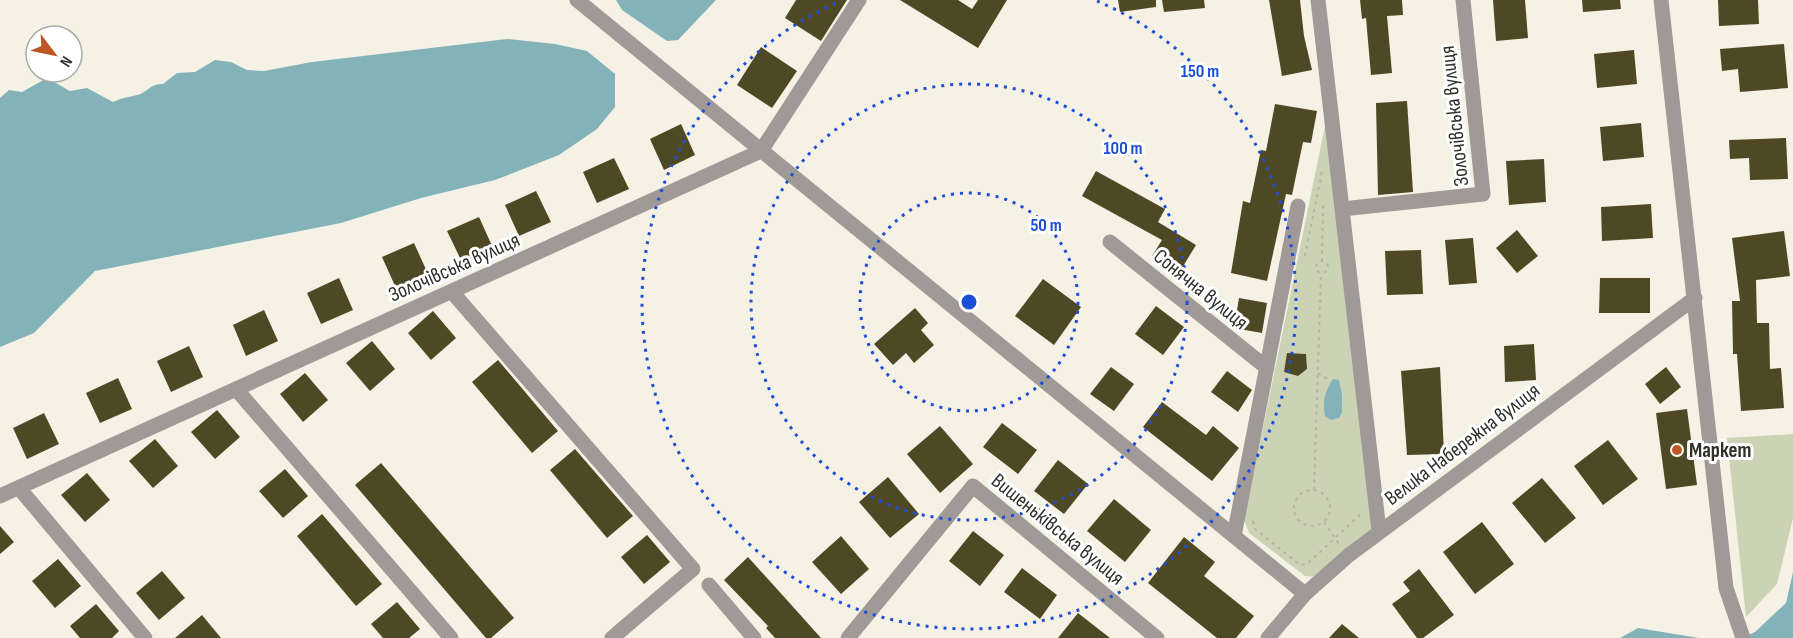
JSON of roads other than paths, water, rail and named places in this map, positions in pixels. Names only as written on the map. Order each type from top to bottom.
[{"type":"street","points":[[577,0],[1305,594]]},
{"type":"street","points":[[761,151],[859,0]]},
{"type":"street","points":[[1318,0],[1334,207],[1379,531]]},
{"type":"street","name":"Золочівська вулиця","points":[[1334,207],[1483,194],[1463,0]]},
{"type":"street","points":[[1661,0],[1726,588],[1743,638]]},
{"type":"street","name":"Золочівська вулиця","points":[[0,496],[761,151]]},
{"type":"street","name":"Сонячна вулиця","points":[[1234,536],[1298,206]]},
{"type":"street","name":"Сонячна вулиця","points":[[1110,242],[1267,368]]},
{"type":"street","points":[[452,292],[693,569],[612,638]]},
{"type":"street","name":"Велика Набережна вулиця","points":[[1268,638],[1305,594],[1379,531],[1695,298]]},
{"type":"street","points":[[236,389],[451,638]]},
{"type":"street","name":"Вишеньківська вулиця","points":[[848,638],[973,486],[1157,638]]},
{"type":"street","points":[[19,488],[145,638]]},
{"type":"street","points":[[709,585],[754,638]]},
{"type":"water","points":[[616,0],[716,0],[678,40],[667,41],[622,10]]},
{"type":"water","points":[[507,39],[555,44],[587,51],[615,74],[615,107],[597,129],[559,155],[495,180],[421,198],[341,223],[95,271],[34,333],[0,347],[0,98],[9,90],[22,92],[36,84],[58,84],[70,91],[87,88],[113,102],[141,94],[155,85],[163,84],[177,73],[195,72],[215,60],[231,62],[247,70],[264,71],[312,62]]},
{"type":"water","points":[[1333,379],[1339,380],[1342,412],[1339,418],[1331,420],[1325,416],[1324,401]]},
{"type":"water","points":[[1793,572],[1793,638],[1741,638],[1755,632],[1786,603]]},
{"type":"water","points":[[1638,628],[1699,638],[1620,638]]},
{"type":"place","name":"Маркет","points":[[1677,450]]}]
